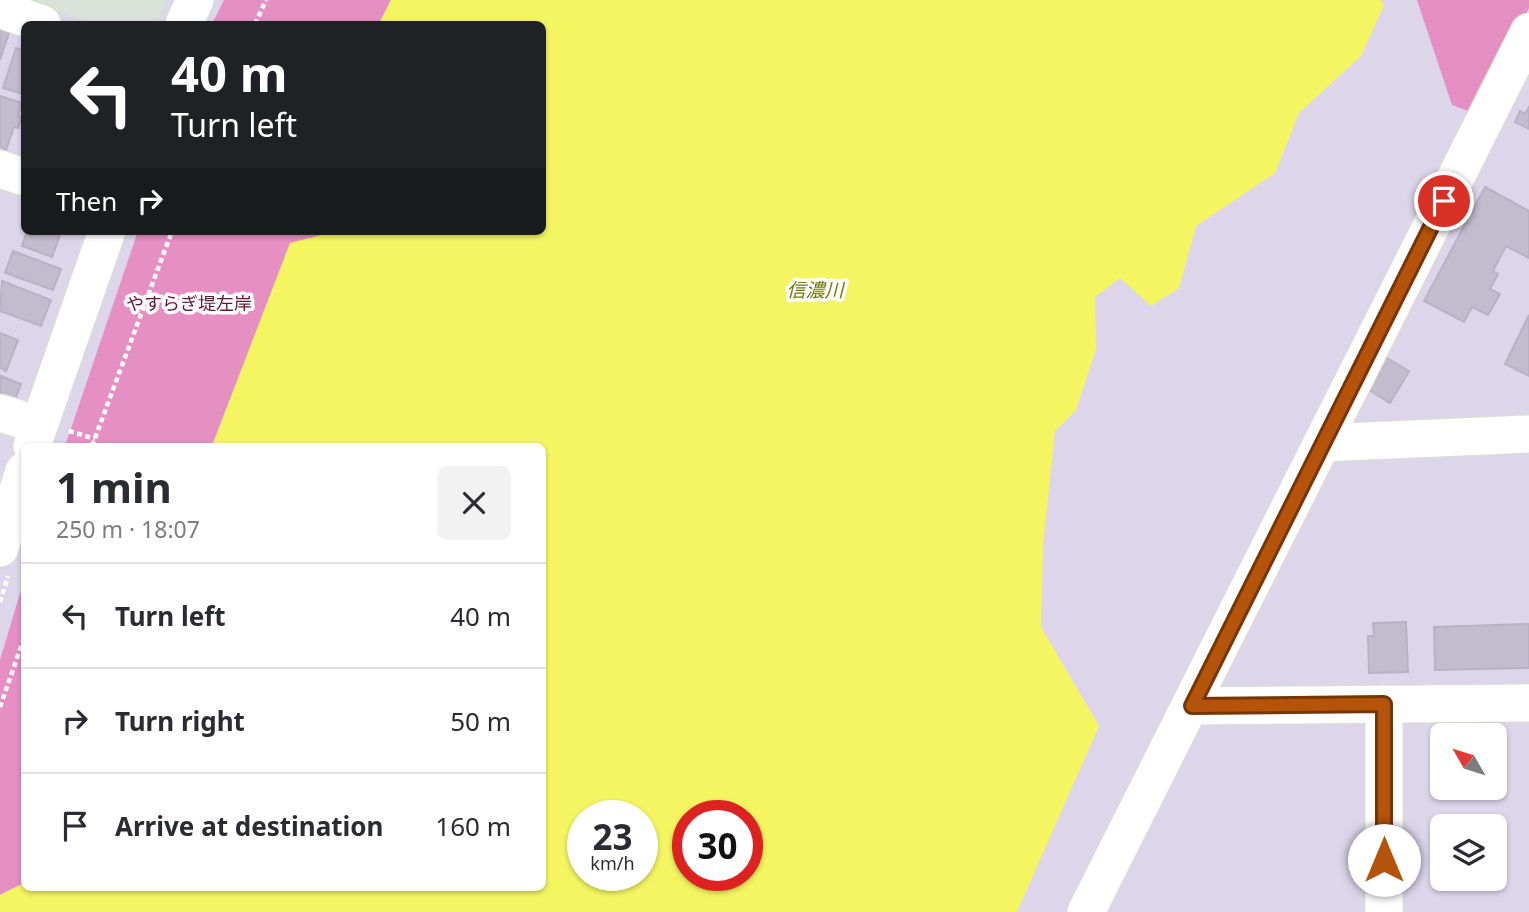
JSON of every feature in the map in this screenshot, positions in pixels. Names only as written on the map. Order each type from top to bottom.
[{"type":"street","points":[[185,21],[195,0]]},
{"type":"street","points":[[0,9],[34,21]]},
{"type":"street","points":[[1086,912],[1529,32]]},
{"type":"street","points":[[0,169],[21,176]]},
{"type":"street","points":[[0,413],[36,436],[106,235]]},
{"type":"street","points":[[1322,443],[1529,434]]},
{"type":"street","points":[[0,548],[21,481]]},
{"type":"street","points":[[1192,706],[1529,703]]},
{"type":"street","points":[[1384,704],[1384,912]]},
{"type":"path","points":[[256,21],[266,0]]},
{"type":"path","points":[[93,443],[171,235]]},
{"type":"path","points":[[0,707],[21,647]]},
{"type":"shaded area","points":[[21,0],[168,0],[158,21],[84,21]]},
{"type":"green space","points":[[224,0],[391,0],[380,21],[214,21]]},
{"type":"green space","points":[[1417,0],[1529,0],[1529,8],[1474,113],[1452,105]]},
{"type":"green space","name":"やすらぎ堤左岸","points":[[137,235],[323,235],[290,244],[213,443],[66,443]]},
{"type":"green space","points":[[21,590],[21,884],[0,895],[0,660]]},
{"type":"water","name":"信濃川","points":[[391,0],[1381,0],[1384,5],[1361,56],[1299,113],[1275,173],[1196,226],[1179,288],[1151,306],[1120,278],[1095,297],[1096,349],[1076,410],[1055,431],[1043,545],[1041,627],[1099,726],[1017,912],[0,912],[0,895],[21,884],[21,891],[546,891],[546,443],[213,443],[290,243],[321,235],[546,235],[546,21],[380,21]]},
{"type":"building","points":[[0,27],[10,30],[0,60]]},
{"type":"building","points":[[16,48],[21,50],[21,93],[3,88]]},
{"type":"building","points":[[0,96],[21,103],[18,116],[21,120],[18,128],[14,127],[6,150],[0,147]]},
{"type":"building","points":[[1529,107],[1529,129],[1515,122],[1520,111],[1525,114]]},
{"type":"building","points":[[1485,187],[1529,211],[1529,258],[1506,246],[1493,271],[1498,274],[1490,289],[1500,294],[1488,315],[1472,307],[1464,322],[1424,301]]},
{"type":"building","points":[[26,235],[60,235],[52,257],[22,246]]},
{"type":"building","points":[[13,251],[61,269],[53,290],[5,273]]},
{"type":"building","points":[[2,281],[51,300],[41,326],[0,311]]},
{"type":"building","points":[[1529,315],[1529,376],[1505,364]]},
{"type":"building","points":[[0,333],[18,340],[6,371],[0,368]]},
{"type":"building","points":[[1385,357],[1409,371],[1390,403],[1366,388]]},
{"type":"building","points":[[1,376],[21,384],[14,402],[0,396]]},
{"type":"building","points":[[1406,622],[1408,672],[1369,673],[1368,636],[1374,636],[1373,623]]},
{"type":"building","points":[[1529,624],[1529,668],[1435,670],[1434,627]]},
{"type":"route","points":[[1384,860],[1384,704],[1192,706],[1444,201]]}]
